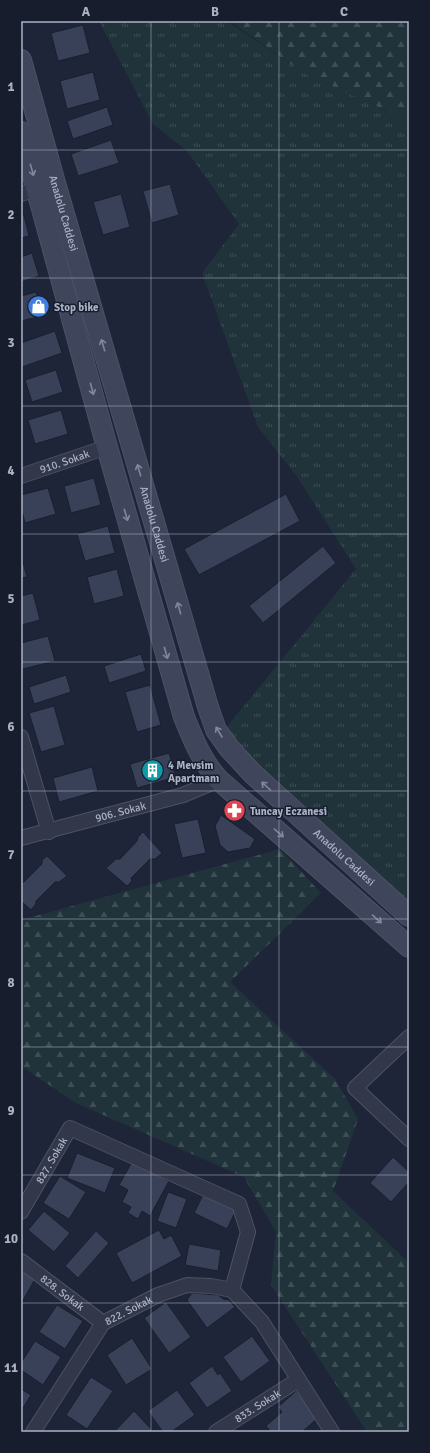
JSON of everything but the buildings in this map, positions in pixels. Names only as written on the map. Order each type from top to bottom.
[{"type":"main road","name":"Anadolu Caddesi","points":[[21,60],[38,189],[107,447],[184,717],[197,747],[209,770],[219,780],[409,947]]},
{"type":"main road","name":"Anadolu Caddesi","points":[[21,132],[38,189],[216,730],[229,748],[253,774],[409,916]]},
{"type":"street","name":"910. Sokak","points":[[21,476],[107,447]]},
{"type":"street","points":[[21,738],[49,832]]},
{"type":"street","name":"906. Sokak","points":[[21,838],[49,832],[183,795],[219,780]]},
{"type":"street","points":[[409,1036],[355,1088],[409,1139]]},
{"type":"street","name":"827. Sokak","points":[[21,1212],[70,1128],[239,1204],[248,1232],[232,1290]]},
{"type":"street","name":"828. Sokak","points":[[21,1261],[103,1324]]},
{"type":"street","name":"822. Sokak","points":[[33,1432],[103,1324],[158,1295],[187,1285],[211,1286],[232,1290]]},
{"type":"street","points":[[232,1290],[262,1322],[332,1432]]},
{"type":"street","name":"833. Sokak","points":[[216,1432],[298,1380]]},
{"type":"green space","points":[[99,21],[227,21],[302,72],[409,121],[409,903],[294,799],[259,765],[226,728],[356,569],[296,475],[258,427],[202,273],[239,224],[187,151],[153,124]]},
{"type":"green space","points":[[230,21],[409,21],[409,121],[302,72]]},
{"type":"green space","points":[[280,849],[321,893],[230,982],[335,1079],[358,1119],[333,1191],[409,1263],[409,1432],[367,1432],[271,1285],[276,1232],[244,1177],[76,1103],[21,1066],[21,920]]},
{"type":"place","name":"Stop bike","points":[[38,307]]},
{"type":"place","name":"4 Mevsim Apartmanı","points":[[153,771]]},
{"type":"place","name":"Tuncay Eczanesi","points":[[234,811]]}]
